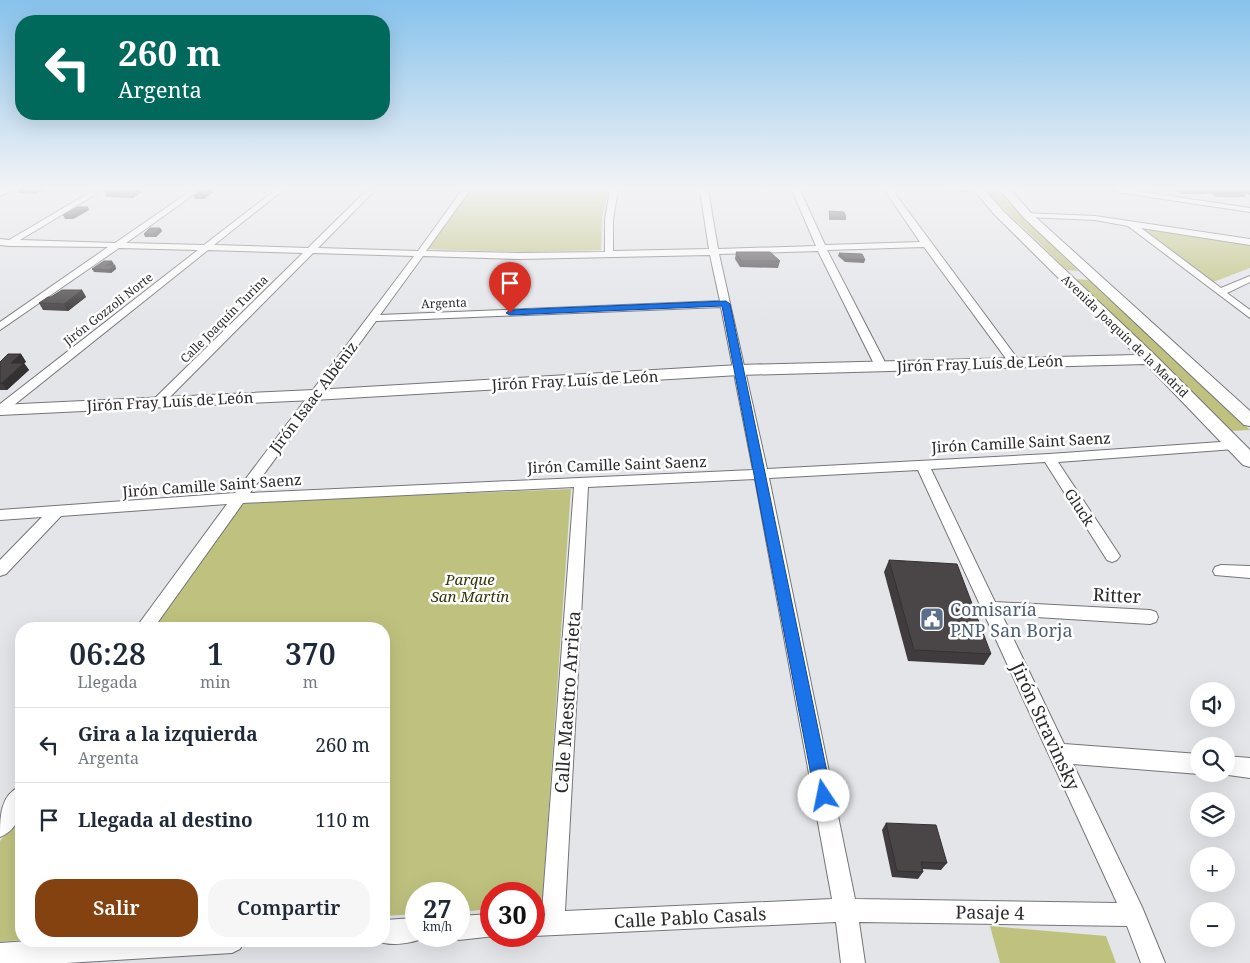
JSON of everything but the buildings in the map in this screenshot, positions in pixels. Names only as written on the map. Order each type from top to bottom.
[{"type":"street","points":[[0,248],[22,235]]},
{"type":"street","points":[[0,327],[131,235]]},
{"type":"street","name":"Jirón Gozzoli Norte","points":[[0,410],[222,235]]},
{"type":"street","name":"Calle Joaquín Turina","points":[[159,401],[326,235]]},
{"type":"street","name":"Jirón Isaac Albéniz","points":[[148,622],[434,235]]},
{"type":"street","points":[[609,235],[609,255]]},
{"type":"street","points":[[711,235],[761,474],[846,910],[853,963]]},
{"type":"street","points":[[816,235],[881,366]]},
{"type":"street","points":[[920,235],[1014,362]]},
{"type":"street","name":"Avenida Joaquín de la Madrid","points":[[1022,235],[1242,445],[1250,461]]},
{"type":"street","name":"Avenida Joaquín de la Madrid","points":[[1049,235],[1250,421]]},
{"type":"street","points":[[1145,235],[1250,315]]},
{"type":"street","points":[[1207,235],[1250,242]]},
{"type":"street","points":[[0,242],[419,255],[609,255],[926,244]]},
{"type":"street","points":[[1064,276],[1094,276]]},
{"type":"street","points":[[1220,292],[1250,279]]},
{"type":"street","name":"Argenta","points":[[373,318],[726,304]]},
{"type":"street","name":"Jirón Fray Luís de León","points":[[0,410],[314,395],[739,370],[1150,359]]},
{"type":"street","name":"Jirón Camille Saint Saenz","points":[[0,515],[238,498],[761,474],[1242,445]]},
{"type":"street","name":"Gluck","points":[[1049,458],[1112,556]]},
{"type":"street","name":"Jirón Stravinsky","points":[[922,464],[992,608],[1134,915],[1153,963]]},
{"type":"street","name":"Calle Maestro Arrieta","points":[[545,900],[581,481]]},
{"type":"street","points":[[0,570],[56,512]]},
{"type":"street","points":[[1221,571],[1250,572]]},
{"type":"street","name":"Ritter","points":[[992,608],[1150,617]]},
{"type":"street","points":[[1058,753],[1190,763]]},
{"type":"street","points":[[1235,767],[1249,769]]},
{"type":"street","points":[[0,826],[15,805]]},
{"type":"street","name":"Pasaje 4","points":[[846,910],[1134,915]]},
{"type":"street","name":"Calle Pablo Casals","points":[[545,923],[846,910]]},
{"type":"street","points":[[390,932],[405,931]]},
{"type":"street","points":[[0,955],[133,947]]},
{"type":"green space","points":[[436,235],[601,235],[601,250],[524,252],[426,249]]},
{"type":"green space","points":[[1031,235],[1041,235],[1078,271],[1067,270]]},
{"type":"green space","points":[[1150,235],[1201,235],[1250,243],[1250,268],[1213,282]]},
{"type":"green space","points":[[1076,279],[1089,280],[1250,430],[1230,431]]},
{"type":"green space","name":"Parque San Martín","points":[[571,489],[544,882],[480,882],[480,910],[470,911],[470,882],[405,882],[405,915],[390,916],[390,622],[156,622],[241,502]]},
{"type":"green space","points":[[15,820],[15,941],[0,942],[0,841]]},
{"type":"green space","points":[[990,926],[1106,936],[1116,963],[1000,963]]},
{"type":"place","name":"Comisaría PNP San Borja","points":[[932,619]]},
{"type":"route","points":[[510,313],[726,304],[824,796]]}]
